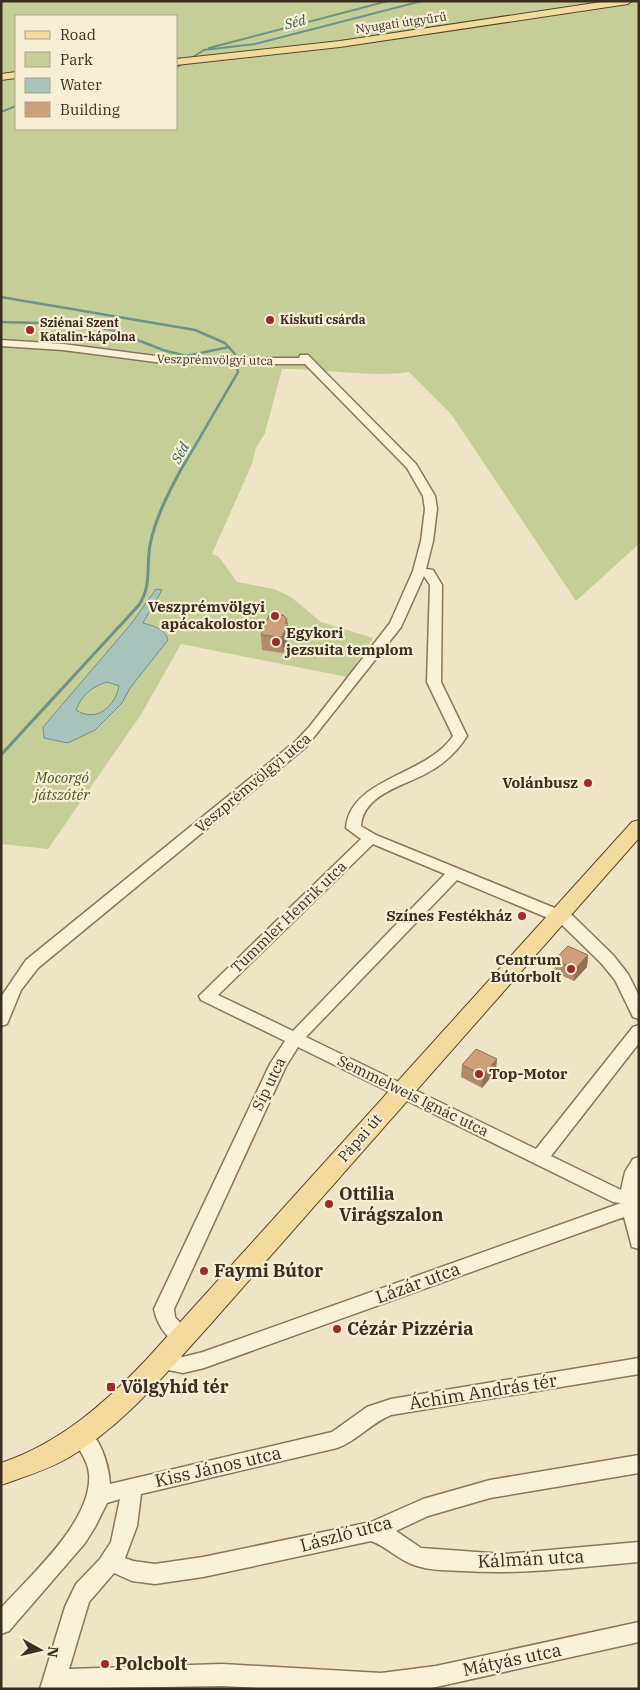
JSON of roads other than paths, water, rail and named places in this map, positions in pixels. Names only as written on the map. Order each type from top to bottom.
[{"type":"main road","name":"Nyugati útgyűrű","points":[[178,62],[340,44],[628,1]]},
{"type":"main road","points":[[1,77],[15,75]]},
{"type":"main road","name":"Pápai út","points":[[161,1360],[639,826]]},
{"type":"main road","points":[[1,1474],[60,1451],[82,1436],[104,1419],[161,1360]]},
{"type":"street","name":"Veszprémvölgyi utca","points":[[1,343],[62,347],[171,361],[306,359],[412,466],[422,481],[431,510],[419,571],[396,624],[316,729],[223,810],[32,964],[20,978],[12,992],[1,1020]]},
{"type":"street","points":[[419,571],[429,572],[436,584],[434,682],[460,736],[450,748],[428,766],[382,788],[359,807],[352,820],[353,828],[371,838],[558,915],[577,928],[608,959],[622,978],[639,1013]]},
{"type":"street","name":"Tummler Henrik utca","points":[[207,996],[371,838]]},
{"type":"street","name":"Síp utca","points":[[183,1337],[170,1326],[165,1318],[164,1309],[278,1064],[295,1038],[456,872]]},
{"type":"street","name":"Semmelweis Ignác utca","points":[[207,996],[625,1202]]},
{"type":"street","points":[[539,1158],[639,1030]]},
{"type":"street","points":[[639,1164],[632,1173],[625,1202],[639,1242]]},
{"type":"street","name":"Lázár utca","points":[[161,1360],[183,1364],[204,1360],[625,1202]]},
{"type":"street","name":"Áchim András tér","points":[[337,1439],[374,1413],[391,1407],[639,1366]]},
{"type":"street","points":[[1,1624],[79,1536],[91,1517],[100,1495],[101,1475],[97,1459],[82,1436]]},
{"type":"street","name":"Kiss János utca","points":[[100,1495],[337,1439]]},
{"type":"street","name":"László utca","points":[[111,1562],[132,1571],[155,1574],[203,1568],[371,1531],[391,1524],[423,1508],[490,1489],[639,1464]]},
{"type":"street","points":[[53,1685],[81,1595],[93,1579],[111,1562],[125,1533],[130,1512],[131,1488]]},
{"type":"street","name":"Kálmán utca","points":[[371,1531],[391,1539],[406,1551],[418,1557],[433,1560],[504,1564],[639,1552]]},
{"type":"street","name":"Mátyás utca","points":[[53,1685],[222,1675],[347,1683],[389,1683],[436,1677],[639,1632]]},
{"type":"water","points":[[156,589],[162,590],[143,623],[161,630],[168,640],[130,688],[122,703],[95,730],[68,743],[44,738],[43,727],[131,624]],"holes":[[[107,682],[119,686],[117,694],[103,711],[91,715],[83,714],[76,710],[84,696],[96,686]]]},
{"type":"waterway","points":[[209,48],[388,1]]},
{"type":"waterway","name":"Séd","points":[[178,67],[204,50],[255,44],[422,1]]},
{"type":"waterway","name":"Séd","points":[[1,112],[15,106]]},
{"type":"waterway","name":"Séd","points":[[1,297],[195,330],[225,343],[229,347]]},
{"type":"waterway","points":[[1,322],[75,324],[112,330],[163,350],[186,356],[229,347]]},
{"type":"waterway","name":"Séd","points":[[185,463],[238,372],[235,354],[229,347]]},
{"type":"waterway","name":"Séd","points":[[1,755],[139,605],[146,590],[150,545],[156,523],[164,502],[185,462]]},
{"type":"place","name":"Kiskuti csárda","points":[[270,320]]},
{"type":"place","name":"Sziénai Szent Katalin-kápolna","points":[[30,330]]},
{"type":"place","name":"Veszprémvölgyi apácakolostor","points":[[275,616]]},
{"type":"place","name":"Egykori jezsuita templom","points":[[276,642]]},
{"type":"place","name":"Volánbusz","points":[[588,783]]},
{"type":"place","name":"Színes Festékház","points":[[522,916]]},
{"type":"place","name":"Centrum Bútorbolt","points":[[571,969]]},
{"type":"place","name":"Top-Motor","points":[[479,1074]]},
{"type":"place","name":"Ottilia Virágszalon","points":[[329,1204]]},
{"type":"place","name":"Faymi Bútor","points":[[204,1271]]},
{"type":"place","name":"Cézár Pizzéria","points":[[337,1329]]},
{"type":"place","name":"Völgyhíd tér","points":[[111,1387]]},
{"type":"place","name":"Polcbolt","points":[[105,1664]]},
{"type":"park label","name":"Mocorgó játszótér","points":[[62,786]]}]
